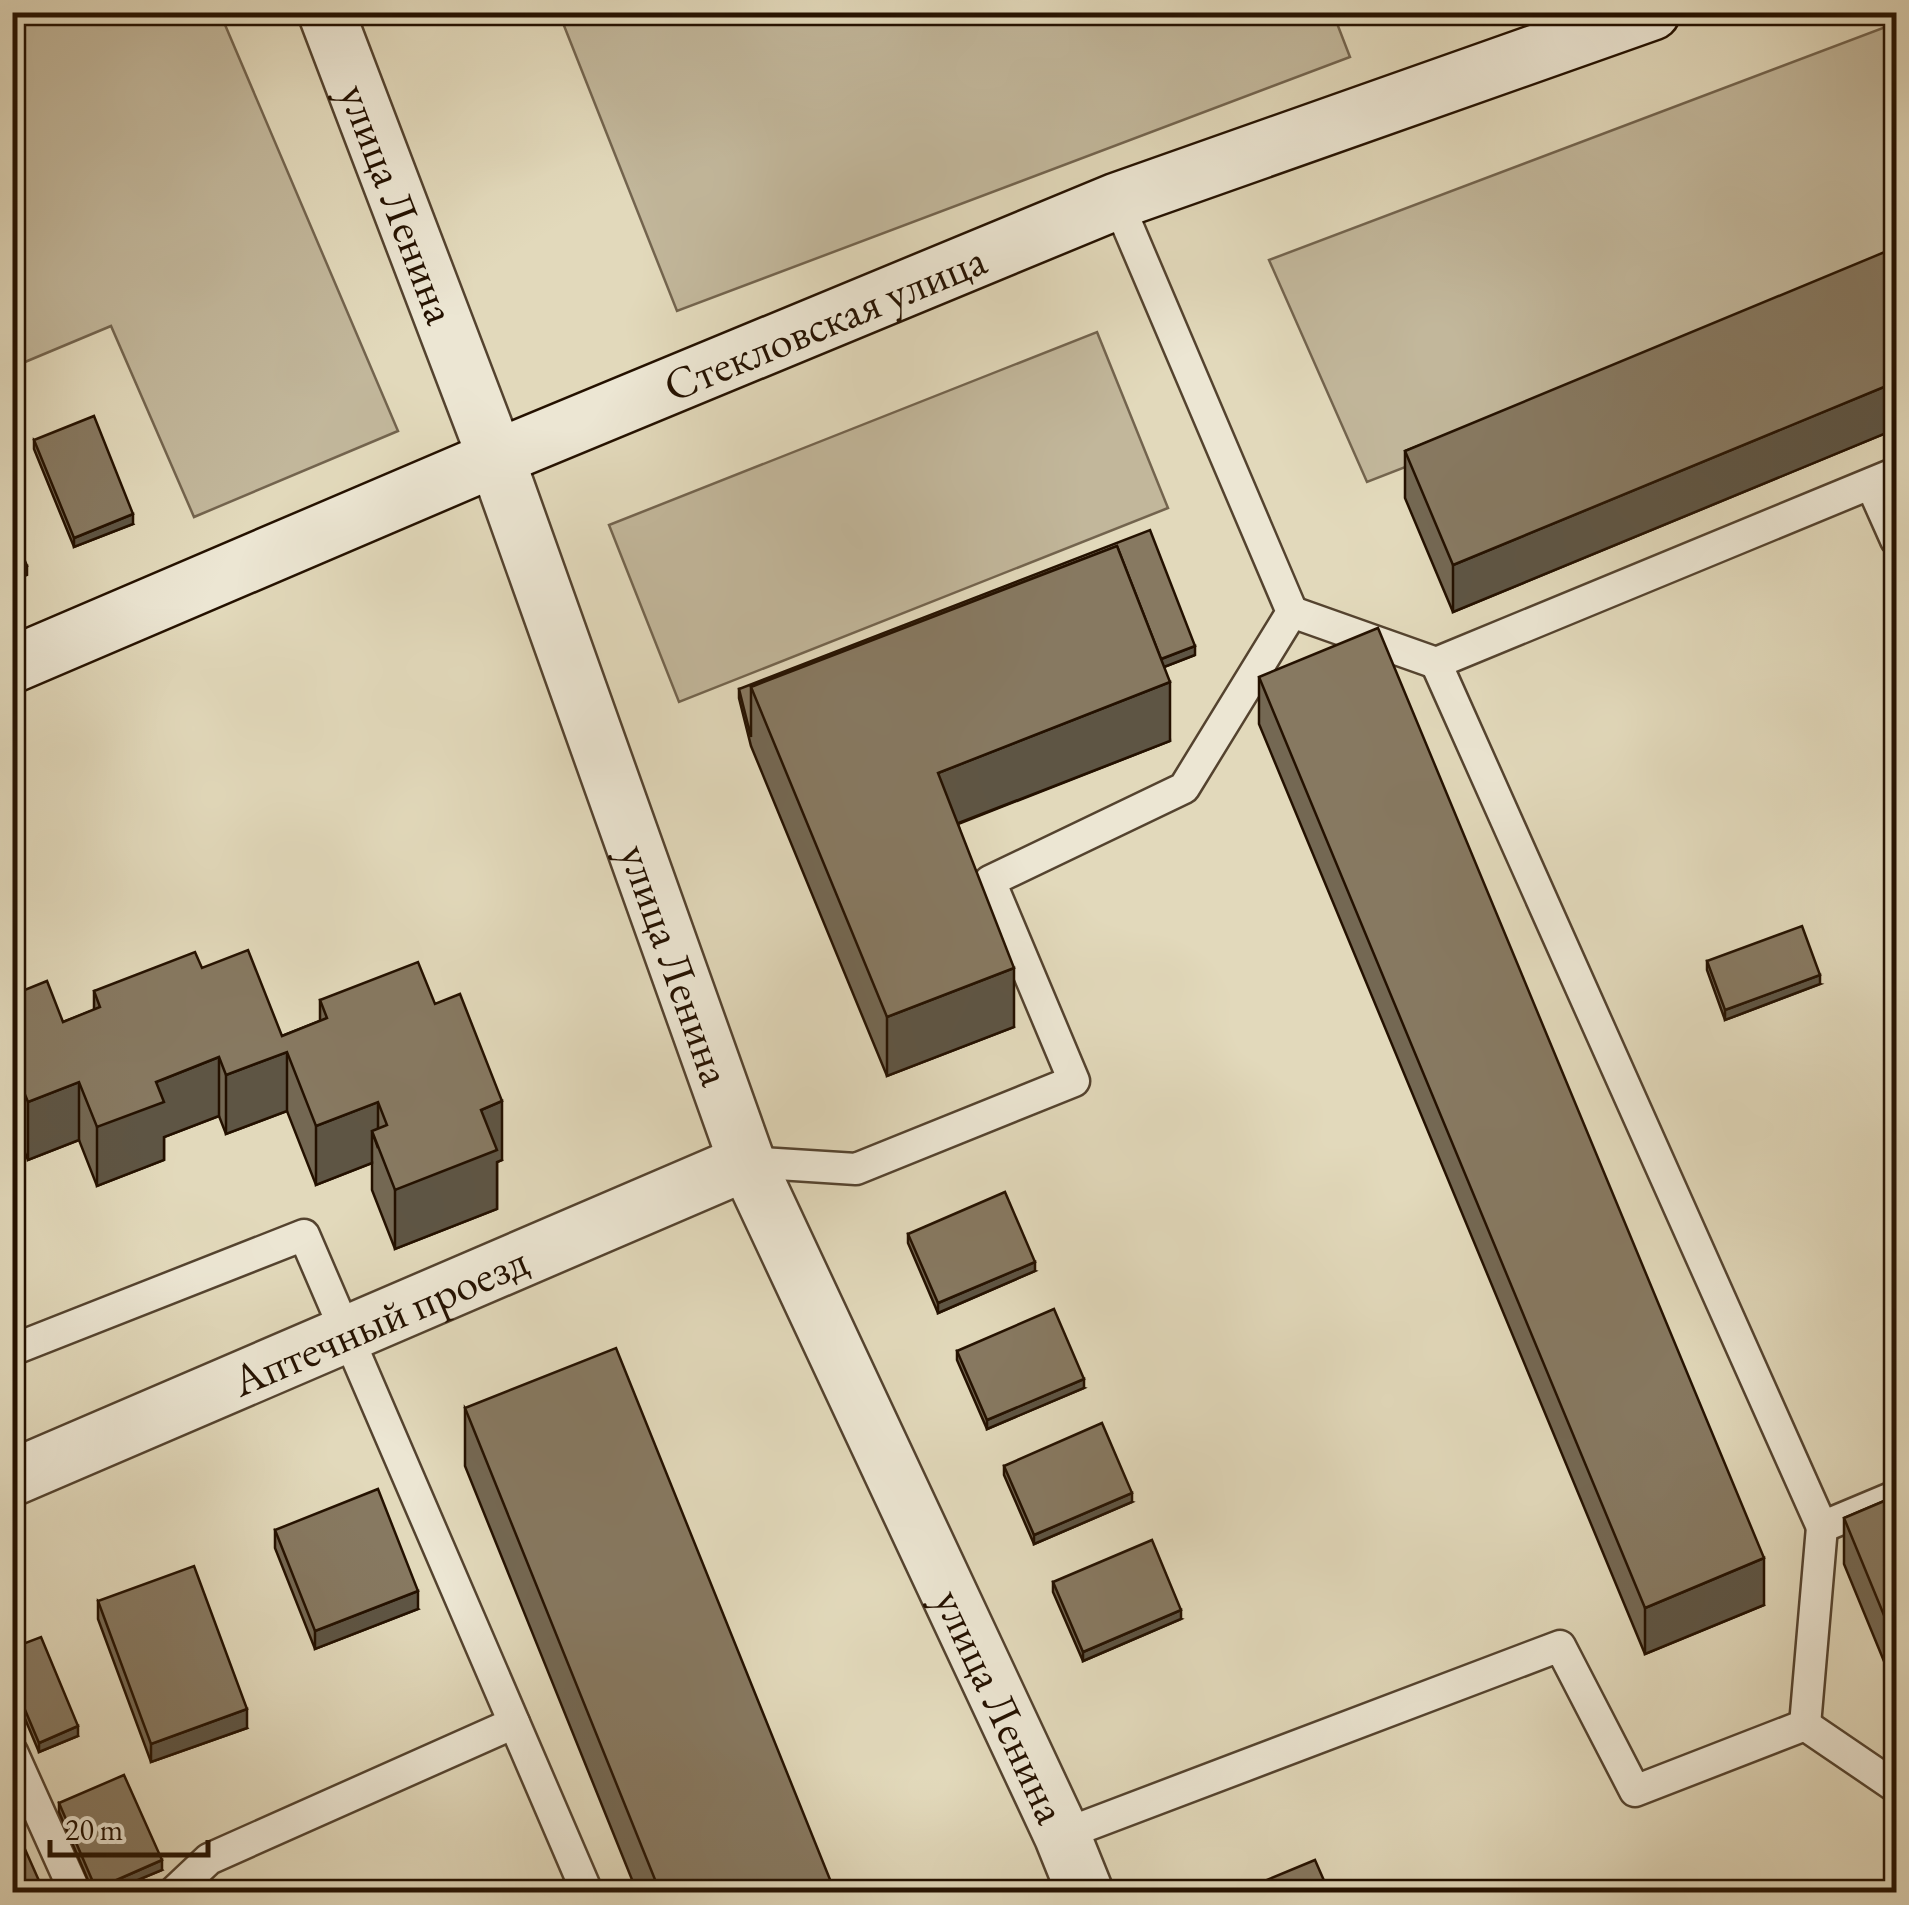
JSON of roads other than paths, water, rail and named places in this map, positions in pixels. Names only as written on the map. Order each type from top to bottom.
[{"type":"street","name":"улица Ленина","points":[[326,12],[496,458],[747,1162],[1086,1892]]},
{"type":"street","name":"Стекловская улица","points":[[12,665],[496,458],[1117,201],[1652,12]]},
{"type":"street","name":"Аптечный проезд","points":[[12,1478],[747,1162]]},
{"type":"lane","points":[[1117,201],[1292,612],[1436,662],[1884,478],[1896,540]]},
{"type":"lane","points":[[747,1162],[856,1169],[1074,1081],[990,881],[1184,788],[1292,612]]},
{"type":"lane","points":[[1436,662],[1822,1527],[1805,1725]]},
{"type":"lane","points":[[12,1350],[304,1235],[586,1892]]},
{"type":"lane","points":[[1822,1527],[1896,1496]]},
{"type":"lane","points":[[1062,1835],[1560,1646],[1635,1791],[1805,1725]]},
{"type":"lane","points":[[174,1892],[209,1859],[514,1723]]},
{"type":"lane","points":[[1805,1725],[1896,1787]]},
{"type":"lane","points":[[12,1752],[75,1892]]}]
